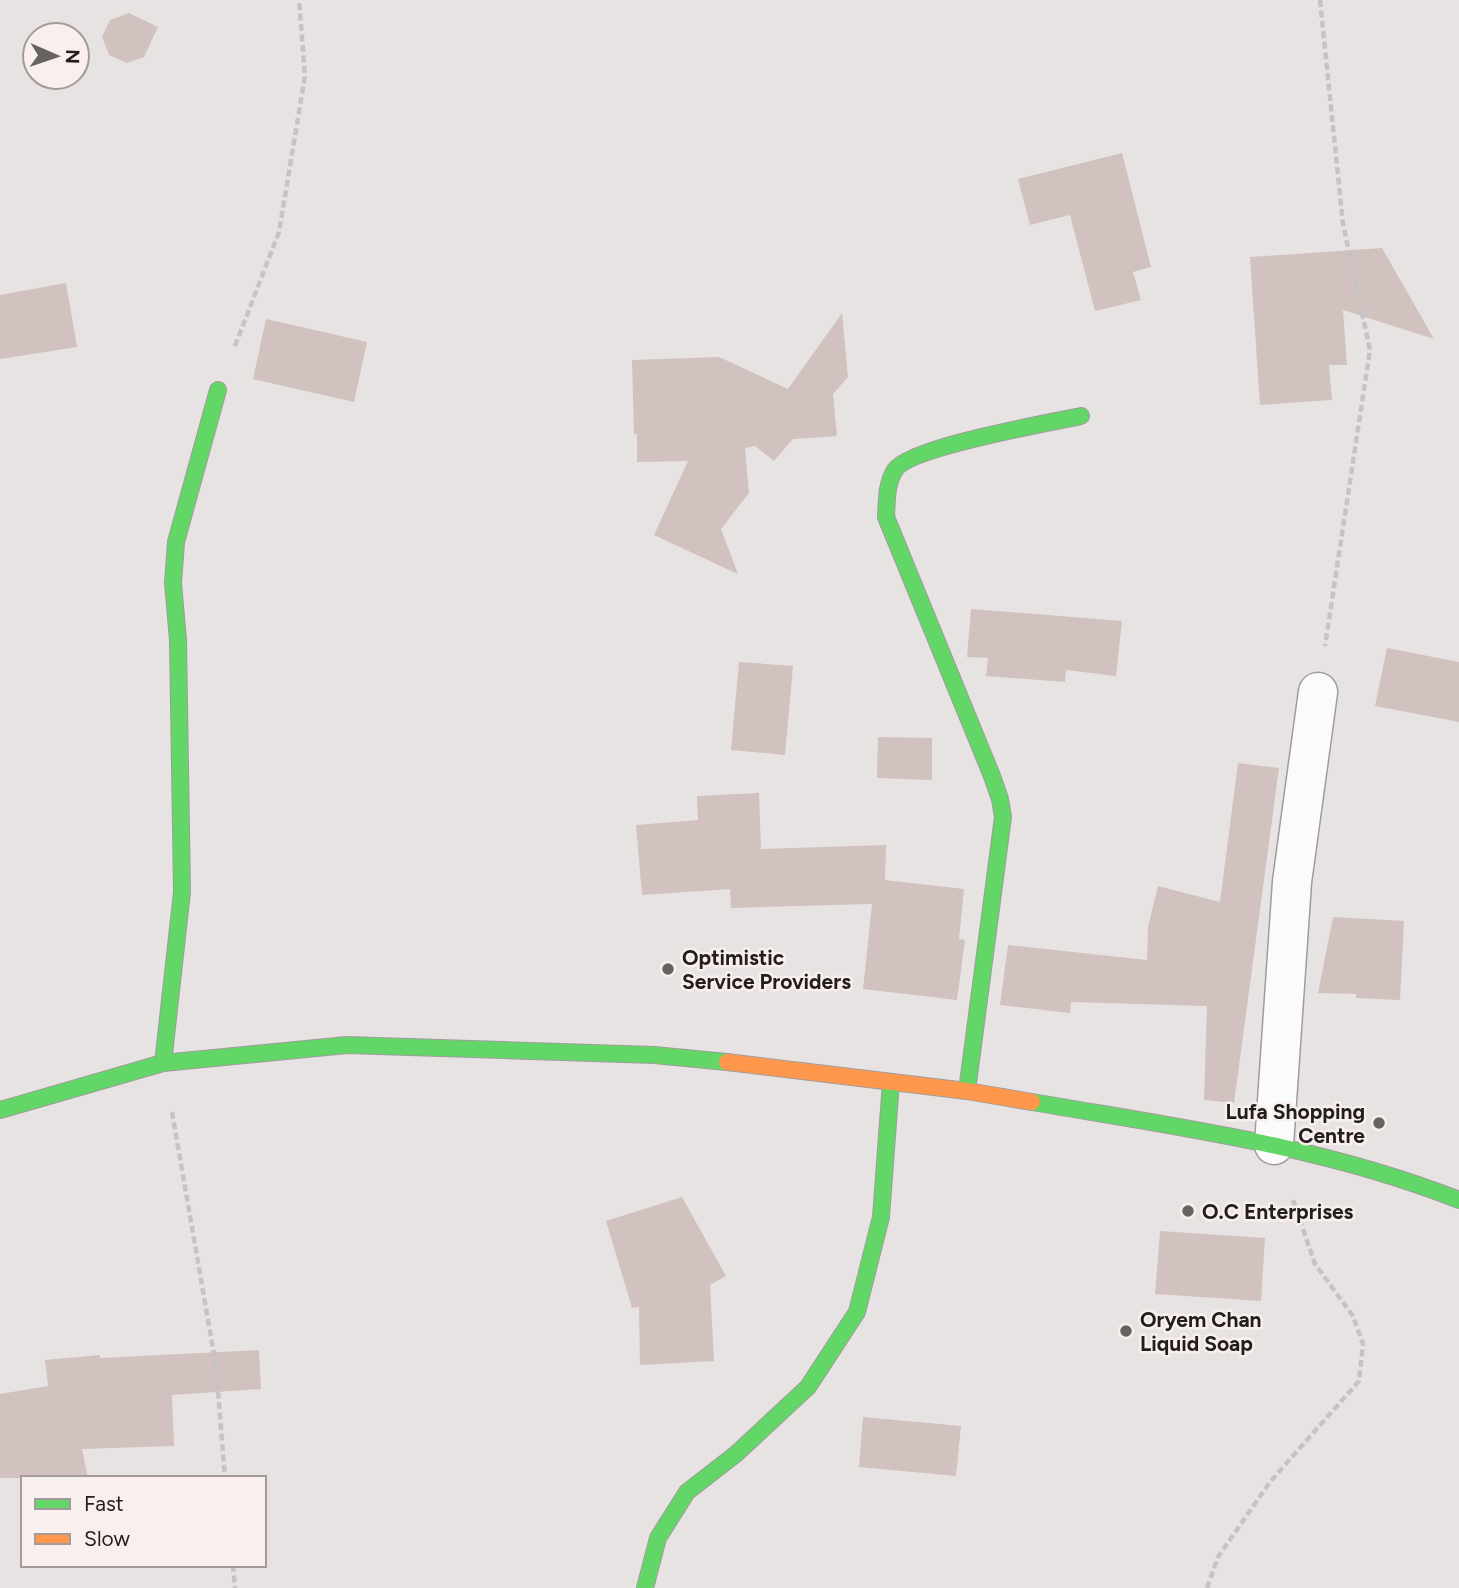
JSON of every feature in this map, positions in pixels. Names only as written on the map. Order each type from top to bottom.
[{"type":"street","points":[[163,1062],[172,1003],[182,892],[178,640],[173,583],[176,542],[218,390]]},
{"type":"street","points":[[967,1091],[1003,817],[992,776],[886,516],[888,485],[896,467],[913,457],[965,442],[1081,416]]},
{"type":"street","points":[[1274,1145],[1292,882],[1318,692]]},
{"type":"street","points":[[0,1110],[163,1062],[346,1045],[654,1055],[967,1091],[1274,1145],[1416,1183],[1459,1200]]},
{"type":"street","points":[[645,1588],[658,1538],[687,1492],[736,1454],[808,1387],[857,1312],[881,1217],[891,1082]]},
{"type":"path","points":[[218,390],[279,232],[305,76],[299,0]]},
{"type":"path","points":[[1318,692],[1370,350],[1343,224],[1320,0]]},
{"type":"path","points":[[163,1062],[216,1366],[225,1476]]},
{"type":"path","points":[[1207,1588],[1218,1557],[1270,1482],[1359,1381],[1363,1344],[1353,1316],[1315,1264],[1274,1145]]},
{"type":"path","points":[[233,1567],[235,1588]]},
{"type":"building","points":[[129,13],[158,27],[144,57],[127,63],[109,55],[102,37],[110,20]]},
{"type":"building","points":[[1122,153],[1151,267],[1133,272],[1141,300],[1095,311],[1070,215],[1030,225],[1018,179]]},
{"type":"building","points":[[1382,248],[1434,339],[1343,310],[1347,365],[1329,365],[1332,400],[1260,405],[1250,257]]},
{"type":"building","points":[[66,283],[77,347],[0,359],[0,295]]},
{"type":"building","points":[[842,313],[848,377],[833,394],[837,436],[793,439],[774,461],[755,446],[745,448],[749,493],[721,529],[738,574],[654,535],[688,461],[637,462],[632,360],[719,357],[788,389]]},
{"type":"building","points":[[266,319],[367,342],[354,402],[253,379]]},
{"type":"building","points":[[971,609],[1122,621],[1116,676],[1066,670],[1065,682],[986,676],[988,658],[967,657]]},
{"type":"building","points":[[1387,648],[1459,662],[1459,722],[1375,706]]},
{"type":"building","points":[[739,662],[793,666],[785,755],[731,750]]},
{"type":"building","points":[[878,737],[932,738],[932,780],[877,778]]},
{"type":"building","points":[[1238,763],[1279,768],[1234,1103],[1204,1100],[1207,1006],[1071,1002],[1070,1013],[1000,1005],[1008,945],[1147,960],[1148,927],[1158,886],[1220,902]]},
{"type":"building","points":[[759,793],[761,849],[886,845],[885,880],[964,889],[959,939],[965,940],[957,1000],[863,989],[872,904],[731,908],[730,889],[642,895],[636,825],[698,820],[697,796]]},
{"type":"building","points":[[1333,917],[1404,921],[1400,1000],[1356,998],[1356,994],[1318,993]]},
{"type":"building","points":[[682,1197],[726,1276],[710,1285],[714,1361],[640,1365],[639,1307],[632,1308],[606,1221]]},
{"type":"building","points":[[1160,1231],[1265,1238],[1261,1301],[1155,1294]]},
{"type":"building","points":[[259,1350],[261,1389],[172,1395],[174,1446],[82,1449],[88,1476],[0,1478],[0,1394],[48,1386],[45,1360],[100,1355],[100,1358]]},
{"type":"building","points":[[863,1417],[961,1426],[956,1476],[859,1467]]},
{"type":"traffic: fast","points":[[163,1063],[182,892],[178,640],[173,583],[176,542],[218,390]]},
{"type":"traffic: fast","points":[[967,1091],[1003,817],[992,776],[886,517],[888,487],[895,470],[906,461],[925,453],[981,437],[1081,416]]},
{"type":"traffic: fast","points":[[0,1110],[163,1063],[347,1045],[654,1055],[727,1062]]},
{"type":"traffic: fast","points":[[645,1588],[658,1538],[687,1492],[736,1454],[808,1387],[857,1312],[881,1217],[891,1082]]},
{"type":"traffic: fast","points":[[1032,1102],[1195,1130],[1302,1152],[1408,1181],[1459,1200]]},
{"type":"traffic: slow","points":[[727,1062],[967,1091],[1032,1102]]},
{"type":"place","name":"Optimistic Service Providers","points":[[668,969]]},
{"type":"place","name":"Lufa Shopping Centre","points":[[1379,1123]]},
{"type":"place","name":"O.C Enterprises","points":[[1188,1211]]},
{"type":"place","name":"Oryem Chan Liquid Soap","points":[[1126,1331]]}]
